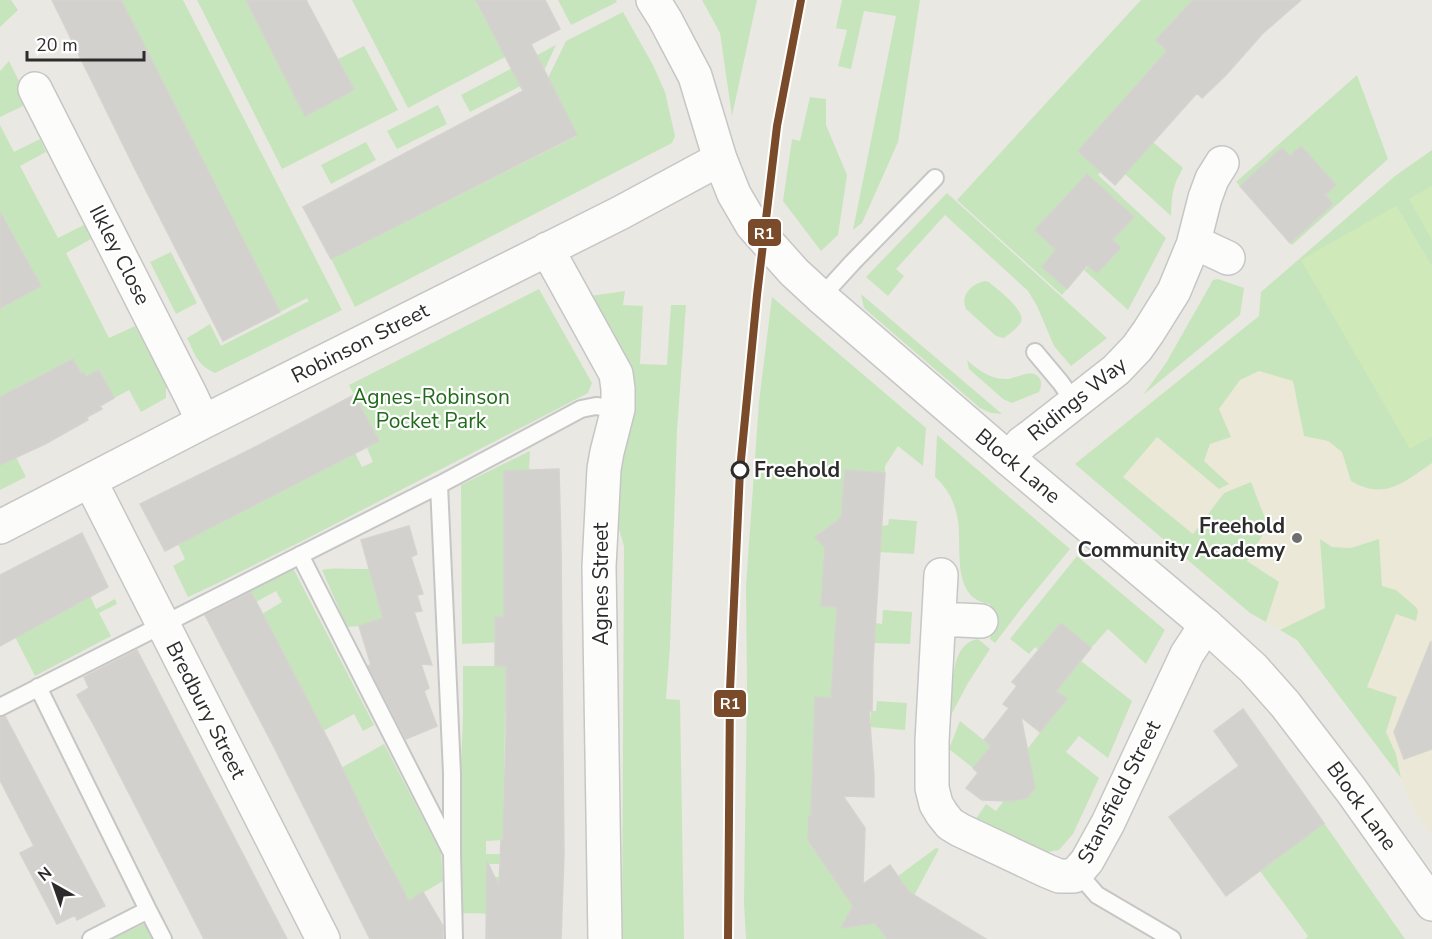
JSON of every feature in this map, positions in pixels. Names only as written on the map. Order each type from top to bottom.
[{"type":"street","name":"Block Lane","points":[[653,0],[695,76],[720,159],[734,194],[752,225],[794,272],[821,297],[1206,625],[1253,668],[1285,704],[1351,790],[1432,904]]},
{"type":"street","name":"Ilkley Close","points":[[35,89],[203,422]]},
{"type":"street","name":"Robinson Street","points":[[0,527],[203,422],[620,213],[720,159]]},
{"type":"street","name":"Ridings Way","points":[[1009,459],[1022,443],[1116,370],[1137,348],[1174,291],[1194,242],[1204,198],[1222,163]]},
{"type":"street","points":[[1194,242],[1228,258]]},
{"type":"street","name":"Agnes Street","points":[[547,249],[616,374],[618,389],[618,410],[604,470],[599,567],[605,939]]},
{"type":"street","name":"Bredbury Street","points":[[90,480],[323,939]]},
{"type":"street","name":"Stansfield Street","points":[[941,575],[932,741],[932,788],[936,804],[950,824],[960,830],[1059,876],[1074,876],[1087,861],[1108,823],[1187,654],[1206,625]]},
{"type":"street","points":[[939,619],[981,621]]},
{"type":"lane","points":[[821,297],[935,178]]},
{"type":"lane","points":[[1035,352],[1061,382],[1074,402]]},
{"type":"lane","points":[[0,706],[439,485],[581,410],[596,406],[618,410]]},
{"type":"lane","points":[[439,485],[452,773],[454,939]]},
{"type":"lane","points":[[300,555],[452,854]]},
{"type":"lane","points":[[38,687],[163,939]]},
{"type":"lane","points":[[1078,873],[1097,896],[1172,939]]},
{"type":"lane","points":[[91,939],[148,910]]},
{"type":"shaded area","name":"Freehold Community Academy","points":[[1432,150],[1432,834],[1416,815],[1401,778],[1297,640],[1250,613],[1075,464],[1259,316],[1261,292],[1395,176]]},
{"type":"green space","points":[[0,0],[11,0],[18,10],[0,27]]},
{"type":"green space","points":[[121,0],[183,0],[342,310],[215,373],[200,363],[187,338],[210,324],[221,346],[309,301],[307,298],[280,312]]},
{"type":"green space","points":[[197,0],[246,0],[305,115],[354,91],[338,59],[364,46],[398,110],[282,169]]},
{"type":"green space","points":[[352,0],[476,0],[505,57],[408,108]]},
{"type":"green space","points":[[558,0],[616,0],[617,2],[571,25]]},
{"type":"green space","points":[[702,0],[757,0],[732,116],[720,33]]},
{"type":"green space","points":[[842,0],[920,0],[898,142],[862,223],[853,230],[896,16],[864,11],[851,69],[838,66],[847,30],[836,28]]},
{"type":"green space","points":[[1141,0],[1229,0],[1190,3],[1156,40],[1168,51],[1176,87],[1153,66],[1078,151],[1100,172],[1098,175],[1166,238],[1128,310],[1084,270],[1088,266],[1097,273],[1121,249],[1112,240],[1134,217],[1087,174],[1035,230],[1056,250],[1042,267],[1067,289],[1062,295],[957,200]]},
{"type":"green space","points":[[623,12],[653,65],[665,92],[675,136],[672,143],[355,307],[331,259],[577,136],[548,78],[566,41]]},
{"type":"green space","points":[[556,45],[542,75],[470,112],[461,95]]},
{"type":"green space","points":[[9,61],[20,83],[23,106],[0,117],[0,71]]},
{"type":"green space","points":[[1357,75],[1388,159],[1292,245],[1290,243],[1325,195],[1336,185],[1301,147],[1290,156],[1282,148],[1240,186],[1236,182]]},
{"type":"green space","points":[[810,97],[826,99],[826,125],[847,175],[838,235],[821,251],[783,201],[792,139],[800,141]]},
{"type":"green space","points":[[438,105],[447,124],[397,149],[387,131]]},
{"type":"green space","points":[[0,125],[14,152],[40,139],[46,152],[20,166],[58,238],[84,225],[91,239],[66,253],[109,338],[135,326],[166,383],[166,398],[141,412],[129,390],[114,398],[100,370],[86,377],[81,374],[72,359],[16,388],[0,416],[0,307],[41,286],[15,239],[0,247]]},
{"type":"green space","points":[[366,142],[376,160],[331,184],[321,165]]},
{"type":"green space","points":[[1153,142],[1183,168],[1173,191],[1171,216],[1125,174]]},
{"type":"green space","points":[[1432,150],[1432,267],[1396,206],[1409,448],[1432,436],[1432,463],[1394,487],[1374,489],[1351,481],[1342,452],[1328,441],[1304,436],[1293,381],[1259,371],[1240,380],[1219,409],[1231,437],[1210,444],[1204,461],[1229,484],[1219,489],[1157,437],[1123,477],[1193,534],[1224,493],[1251,482],[1268,526],[1247,561],[1279,582],[1266,622],[1250,613],[1075,464],[1259,316],[1261,292],[1395,176]]},
{"type":"green space","points":[[1432,186],[1432,240],[1409,199]]},
{"type":"green space","points":[[947,193],[1107,338],[1071,366],[1054,346],[1028,291],[945,215],[896,269],[904,276],[888,296],[866,277]]},
{"type":"green space","points":[[1396,206],[1432,267],[1432,436],[1410,449],[1301,260]]},
{"type":"green space","points":[[171,252],[197,303],[176,314],[150,262]]},
{"type":"green space","points":[[1218,279],[1244,288],[1240,315],[1143,395],[1166,363],[1213,280]]},
{"type":"green space","points":[[985,281],[1010,300],[1021,317],[1018,326],[1004,338],[996,336],[966,309],[964,299],[968,291],[971,287]]},
{"type":"green space","name":"Agnes-Robinson Pocket Park","points":[[539,289],[592,383],[588,393],[310,537],[188,597],[173,566],[185,559],[178,544],[355,453],[362,467],[373,462],[367,448],[379,441],[349,385]]},
{"type":"green space","points":[[625,291],[623,305],[643,306],[640,364],[667,365],[671,305],[686,305],[677,431],[670,646],[666,699],[680,700],[684,939],[622,939],[624,546],[615,516],[618,466],[590,296]]},
{"type":"green space","points":[[861,294],[1002,414],[991,413],[980,408],[864,308]]},
{"type":"green space","points":[[772,297],[926,428],[923,466],[898,446],[885,466],[885,473],[845,470],[840,528],[821,543],[828,552],[824,563],[821,605],[837,607],[825,758],[813,757],[812,777],[827,786],[812,786],[811,806],[825,816],[809,816],[808,837],[853,906],[849,914],[856,926],[865,925],[872,920],[887,939],[746,939],[744,903],[746,586],[759,402]]},
{"type":"green space","points":[[967,360],[984,373],[999,379],[1024,374],[1037,375],[1041,384],[1040,390],[1012,403],[1003,399],[969,369]]},
{"type":"green space","points":[[937,435],[1070,549],[995,643],[990,639],[990,604],[978,600],[969,593],[964,583],[955,509],[951,497],[935,477]]},
{"type":"green space","points":[[530,451],[529,470],[504,471],[504,617],[495,618],[495,631],[504,642],[462,644],[461,485]]},
{"type":"green space","points":[[16,457],[26,477],[0,490],[0,465]]},
{"type":"green space","points":[[889,519],[917,521],[914,554],[879,552],[881,526],[888,525]]},
{"type":"green space","points":[[1320,539],[1332,547],[1351,548],[1379,539],[1382,586],[1396,590],[1418,611],[1416,621],[1396,614],[1367,687],[1397,697],[1386,732],[1396,754],[1401,778],[1297,640],[1280,630],[1325,608]]},
{"type":"green space","points":[[1077,556],[1165,630],[1146,664],[1108,629],[1091,648],[1060,624],[1039,650],[1035,647],[1029,654],[1010,639]]},
{"type":"green space","points":[[377,567],[393,614],[359,626],[347,627],[322,570]]},
{"type":"green space","points":[[293,568],[374,725],[363,731],[354,714],[323,731],[262,614],[282,602],[276,591],[256,602],[250,591]]},
{"type":"green space","points":[[87,589],[96,609],[115,599],[117,604],[99,613],[111,636],[35,676],[10,627],[49,620],[59,614],[64,598],[70,608],[82,602],[78,594]]},
{"type":"green space","points":[[883,610],[912,612],[910,644],[874,643],[876,623],[882,624]]},
{"type":"green space","points":[[978,639],[990,649],[951,715],[954,670],[957,659],[961,650],[968,643]]},
{"type":"green space","points":[[1081,661],[1132,701],[1108,758],[1079,736],[1066,752],[1099,778],[1073,834],[1059,850],[1041,853],[975,820],[986,804],[996,811],[1009,794],[1015,765],[1066,699],[1056,691]]},
{"type":"green space","points":[[463,666],[506,666],[503,840],[486,841],[486,854],[503,854],[503,864],[488,864],[488,877],[503,877],[503,914],[461,913]]},
{"type":"green space","points":[[877,701],[907,703],[905,730],[870,727],[871,711],[876,711]]},
{"type":"green space","points":[[960,721],[996,750],[986,762],[981,758],[973,768],[949,749]]},
{"type":"green space","points":[[384,744],[441,853],[443,881],[409,901],[341,768]]},
{"type":"green space","points":[[1324,823],[1405,939],[1305,939],[1308,936],[1260,871]]},
{"type":"green space","points":[[936,848],[939,849],[909,905],[898,889],[904,885],[898,876]]},
{"type":"green space","points":[[146,923],[154,939],[112,939]]},
{"type":"building","points":[[52,0],[121,0],[280,312],[223,341]]},
{"type":"building","points":[[246,0],[306,0],[354,90],[305,116]]},
{"type":"building","points":[[476,0],[545,0],[560,29],[531,44],[577,135],[331,259],[303,207],[523,91]]},
{"type":"building","points":[[1193,0],[1301,0],[1263,33],[1202,98],[1197,93],[1115,185],[1078,151],[1167,51],[1156,40]]},
{"type":"building","points":[[1301,146],[1336,185],[1325,195],[1333,204],[1290,243],[1240,186],[1282,148],[1290,156]]},
{"type":"building","points":[[1087,174],[1134,217],[1112,240],[1121,248],[1097,273],[1087,265],[1067,289],[1042,267],[1056,250],[1035,230]]},
{"type":"building","points":[[0,212],[41,286],[0,308]]},
{"type":"building","points":[[73,359],[81,374],[83,372],[86,377],[99,370],[114,398],[100,406],[102,409],[87,417],[88,420],[0,465],[0,397]]},
{"type":"building","points":[[354,395],[379,441],[165,551],[140,504]]},
{"type":"building","points":[[559,469],[564,854],[561,939],[486,939],[487,861],[499,886],[501,840],[503,840],[506,666],[495,666],[495,617],[504,617],[504,471]]},
{"type":"building","points":[[845,470],[885,473],[872,711],[869,711],[874,797],[843,796],[865,828],[863,884],[890,865],[909,892],[986,939],[887,939],[875,923],[841,928],[853,906],[808,840],[809,816],[811,816],[815,697],[831,698],[837,607],[821,606],[825,548],[815,537],[841,518]]},
{"type":"building","points":[[409,526],[417,554],[411,557],[423,594],[417,595],[422,611],[414,612],[432,665],[421,664],[429,688],[424,691],[437,726],[406,739],[368,666],[371,665],[359,626],[383,618],[361,540]]},
{"type":"building","points":[[82,533],[108,587],[0,646],[0,575]]},
{"type":"building","points":[[251,592],[409,901],[423,892],[443,926],[443,939],[370,939],[205,615]]},
{"type":"building","points":[[1061,623],[1091,648],[1056,691],[1067,699],[1040,732],[1021,717],[1035,788],[1027,798],[1008,801],[982,800],[966,788],[978,773],[973,768],[991,746],[984,740],[1009,708],[1003,704],[1017,686],[1012,682]]},
{"type":"building","points":[[1431,641],[1432,749],[1404,759],[1394,732]]},
{"type":"building","points":[[137,650],[287,939],[204,939],[77,695],[89,688],[84,677]]},
{"type":"building","points":[[1243,709],[1324,823],[1226,896],[1169,817],[1239,766],[1214,731]]},
{"type":"building","points":[[5,716],[105,906],[77,920],[75,915],[57,924],[20,853],[34,846],[0,780],[0,717]]},
{"type":"transit line","name":"R1","points":[[728,939],[730,690],[740,470],[757,295],[777,126],[801,0]]},
{"type":"place","name":"Freehold","points":[[740,470]]},
{"type":"place","name":"Freehold Community Academy","points":[[1297,538]]}]
